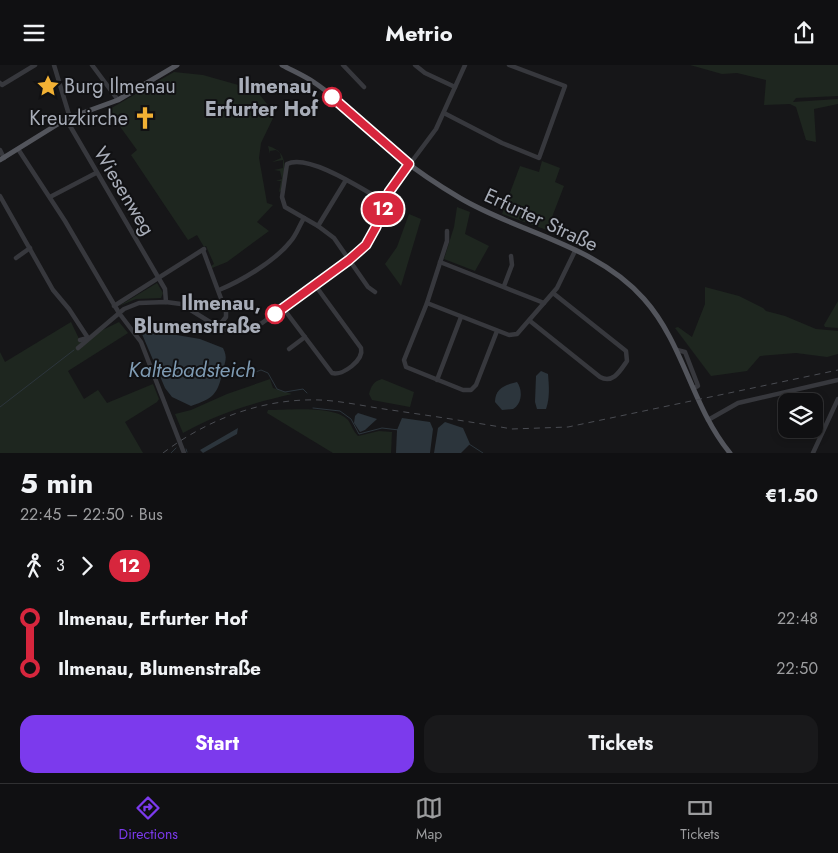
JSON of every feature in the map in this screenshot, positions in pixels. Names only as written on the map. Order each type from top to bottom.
[{"type":"main road","points":[[2,159],[68,119],[118,100],[177,65]]},
{"type":"main road","name":"Erfurter Straße","points":[[282,65],[324,89],[409,164],[467,202],[575,251],[611,271],[632,287],[654,311],[677,351],[708,420],[730,453]]},
{"type":"street","points":[[0,83],[2,85],[35,65]]},
{"type":"street","name":"Wiesenweg","points":[[54,65],[68,119],[96,173],[165,289],[166,302]]},
{"type":"street","points":[[92,65],[118,100]]},
{"type":"street","points":[[343,65],[364,87]]},
{"type":"street","points":[[415,65],[425,73],[455,87]]},
{"type":"street","points":[[78,347],[119,313],[133,304],[166,302],[189,307],[218,327],[232,331],[247,330],[262,323],[315,285],[349,260],[372,236],[384,202],[409,164],[436,129],[465,65]]},
{"type":"street","points":[[444,113],[502,143],[539,158],[565,86],[509,65]]},
{"type":"street","points":[[18,149],[50,197],[119,313],[133,329],[147,355],[184,453]]},
{"type":"street","points":[[0,150],[2,159]]},
{"type":"street","points":[[375,292],[368,287],[334,239],[318,226],[284,207],[282,197],[288,163],[312,165],[346,180],[384,202]]},
{"type":"street","points":[[50,197],[96,173]]},
{"type":"street","points":[[318,226],[346,180]]},
{"type":"street","points":[[0,196],[53,290],[69,309],[88,339]]},
{"type":"street","points":[[219,290],[240,281],[285,247],[304,218]]},
{"type":"street","points":[[447,231],[447,241],[427,303],[404,360],[406,367],[466,391],[474,388],[497,331]]},
{"type":"street","points":[[16,258],[30,248]]},
{"type":"street","points":[[114,305],[203,250],[219,290],[226,314],[218,327]]},
{"type":"street","points":[[427,303],[497,331],[509,335],[517,334],[553,293],[575,251]]},
{"type":"street","points":[[504,286],[512,265],[511,256]]},
{"type":"street","points":[[440,262],[544,303]]},
{"type":"street","points":[[283,308],[329,371],[334,374],[340,373],[362,355],[361,348],[315,285]]},
{"type":"street","points":[[530,321],[606,380],[613,378],[627,361],[626,351],[553,293]]},
{"type":"street","points":[[437,380],[461,317]]},
{"type":"street","points":[[289,349],[305,337]]},
{"type":"street","points":[[80,340],[88,339]]},
{"type":"street","points":[[708,420],[738,403],[838,380]]},
{"type":"street","points":[[813,453],[838,399]]},
{"type":"shaded area","points":[[690,65],[838,65],[838,96],[796,98],[793,102],[838,99],[838,104],[814,109],[816,142],[806,140],[796,107],[790,104],[764,105],[766,80],[737,73],[722,74]]},
{"type":"shaded area","points":[[174,72],[203,75],[256,90],[275,114],[261,143],[259,158],[267,203],[273,205],[257,222],[269,231],[227,262],[212,268],[211,266],[214,264],[206,246],[204,247],[197,235],[188,240],[131,155],[137,150],[108,110]]},
{"type":"shaded area","points":[[268,146],[275,149],[280,153],[276,150],[270,151],[270,154]]},
{"type":"shaded area","points":[[280,153],[283,158],[284,170],[281,191],[279,192],[281,181],[276,181],[282,179],[280,171],[274,170],[283,168],[283,160],[272,162],[281,158]]},
{"type":"shaded area","points":[[542,161],[560,168],[555,182],[564,186],[547,230],[502,214],[520,166],[539,172]]},
{"type":"shaded area","points":[[457,207],[470,212],[465,234],[489,246],[475,271],[444,259],[454,227]]},
{"type":"shaded area","points":[[409,214],[421,219],[401,286],[385,264],[397,247]]},
{"type":"shaded area","points":[[157,283],[163,293],[161,298],[136,299],[119,306]]},
{"type":"shaded area","points":[[705,287],[739,296],[766,311],[785,316],[816,329],[838,331],[838,354],[827,357],[796,353],[760,356],[747,371],[711,376],[675,328],[678,327],[692,337],[705,304]]},
{"type":"shaded area","points":[[838,301],[838,328],[825,327],[824,325]]},
{"type":"shaded area","points":[[71,322],[80,341],[119,322],[128,333],[68,371],[84,399],[98,390],[107,403],[153,384],[159,399],[157,402],[125,422],[143,453],[0,453],[0,352],[5,362]]},
{"type":"shaded area","points":[[270,379],[273,388],[292,394],[236,409],[183,433],[175,414],[191,410],[227,394]]},
{"type":"shaded area","points":[[382,379],[414,392],[410,407],[372,400],[369,394],[373,384]]},
{"type":"shaded area","points":[[310,409],[333,412],[342,415],[348,420],[358,436],[379,431],[392,432],[391,453],[333,453],[267,413],[268,410]]},
{"type":"water","name":"Kaltebadsteich","points":[[143,323],[151,323],[171,334],[200,339],[223,348],[226,357],[225,362],[219,385],[210,398],[191,406],[172,397],[165,388],[139,327]]},
{"type":"water","points":[[541,371],[548,374],[549,396],[546,409],[537,409],[535,402],[536,376]]},
{"type":"water","points":[[517,382],[521,393],[518,404],[513,409],[502,410],[495,402],[497,393],[505,386]]},
{"type":"water","points":[[358,413],[377,419],[360,432],[354,423],[355,416]]},
{"type":"water","points":[[402,418],[430,422],[433,429],[430,453],[396,453],[397,430]]},
{"type":"water","points":[[445,422],[463,428],[470,444],[461,453],[434,453],[438,428]]},
{"type":"water","points":[[238,428],[237,434],[203,453],[200,450]]},
{"type":"waterway","points":[[0,407],[74,350]]},
{"type":"waterway","points":[[223,371],[253,373],[261,370],[268,373],[277,389],[285,392],[303,389],[307,393]]},
{"type":"waterway","points":[[313,408],[340,411],[351,419],[359,434],[382,428],[399,430]]},
{"type":"waterway","points":[[469,444],[483,453]]},
{"type":"waterway","points":[[171,453],[176,448]]},
{"type":"railway","points":[[163,453],[198,430],[237,413],[257,407],[299,400],[338,402],[512,429],[568,427],[838,370]]},
{"type":"bus line","name":"12","points":[[275,314],[349,260],[366,245],[376,227],[389,192],[409,164],[332,97]]},
{"type":"place","name":"Burg Ilmenau","points":[[48,86]]},
{"type":"place","name":"Ilmenau, Erfurter Hof","points":[[332,97]]},
{"type":"place","name":"Kreuzkirche","points":[[145,118]]},
{"type":"place","name":"Ilmenau, Blumenstraße","points":[[275,314]]}]
